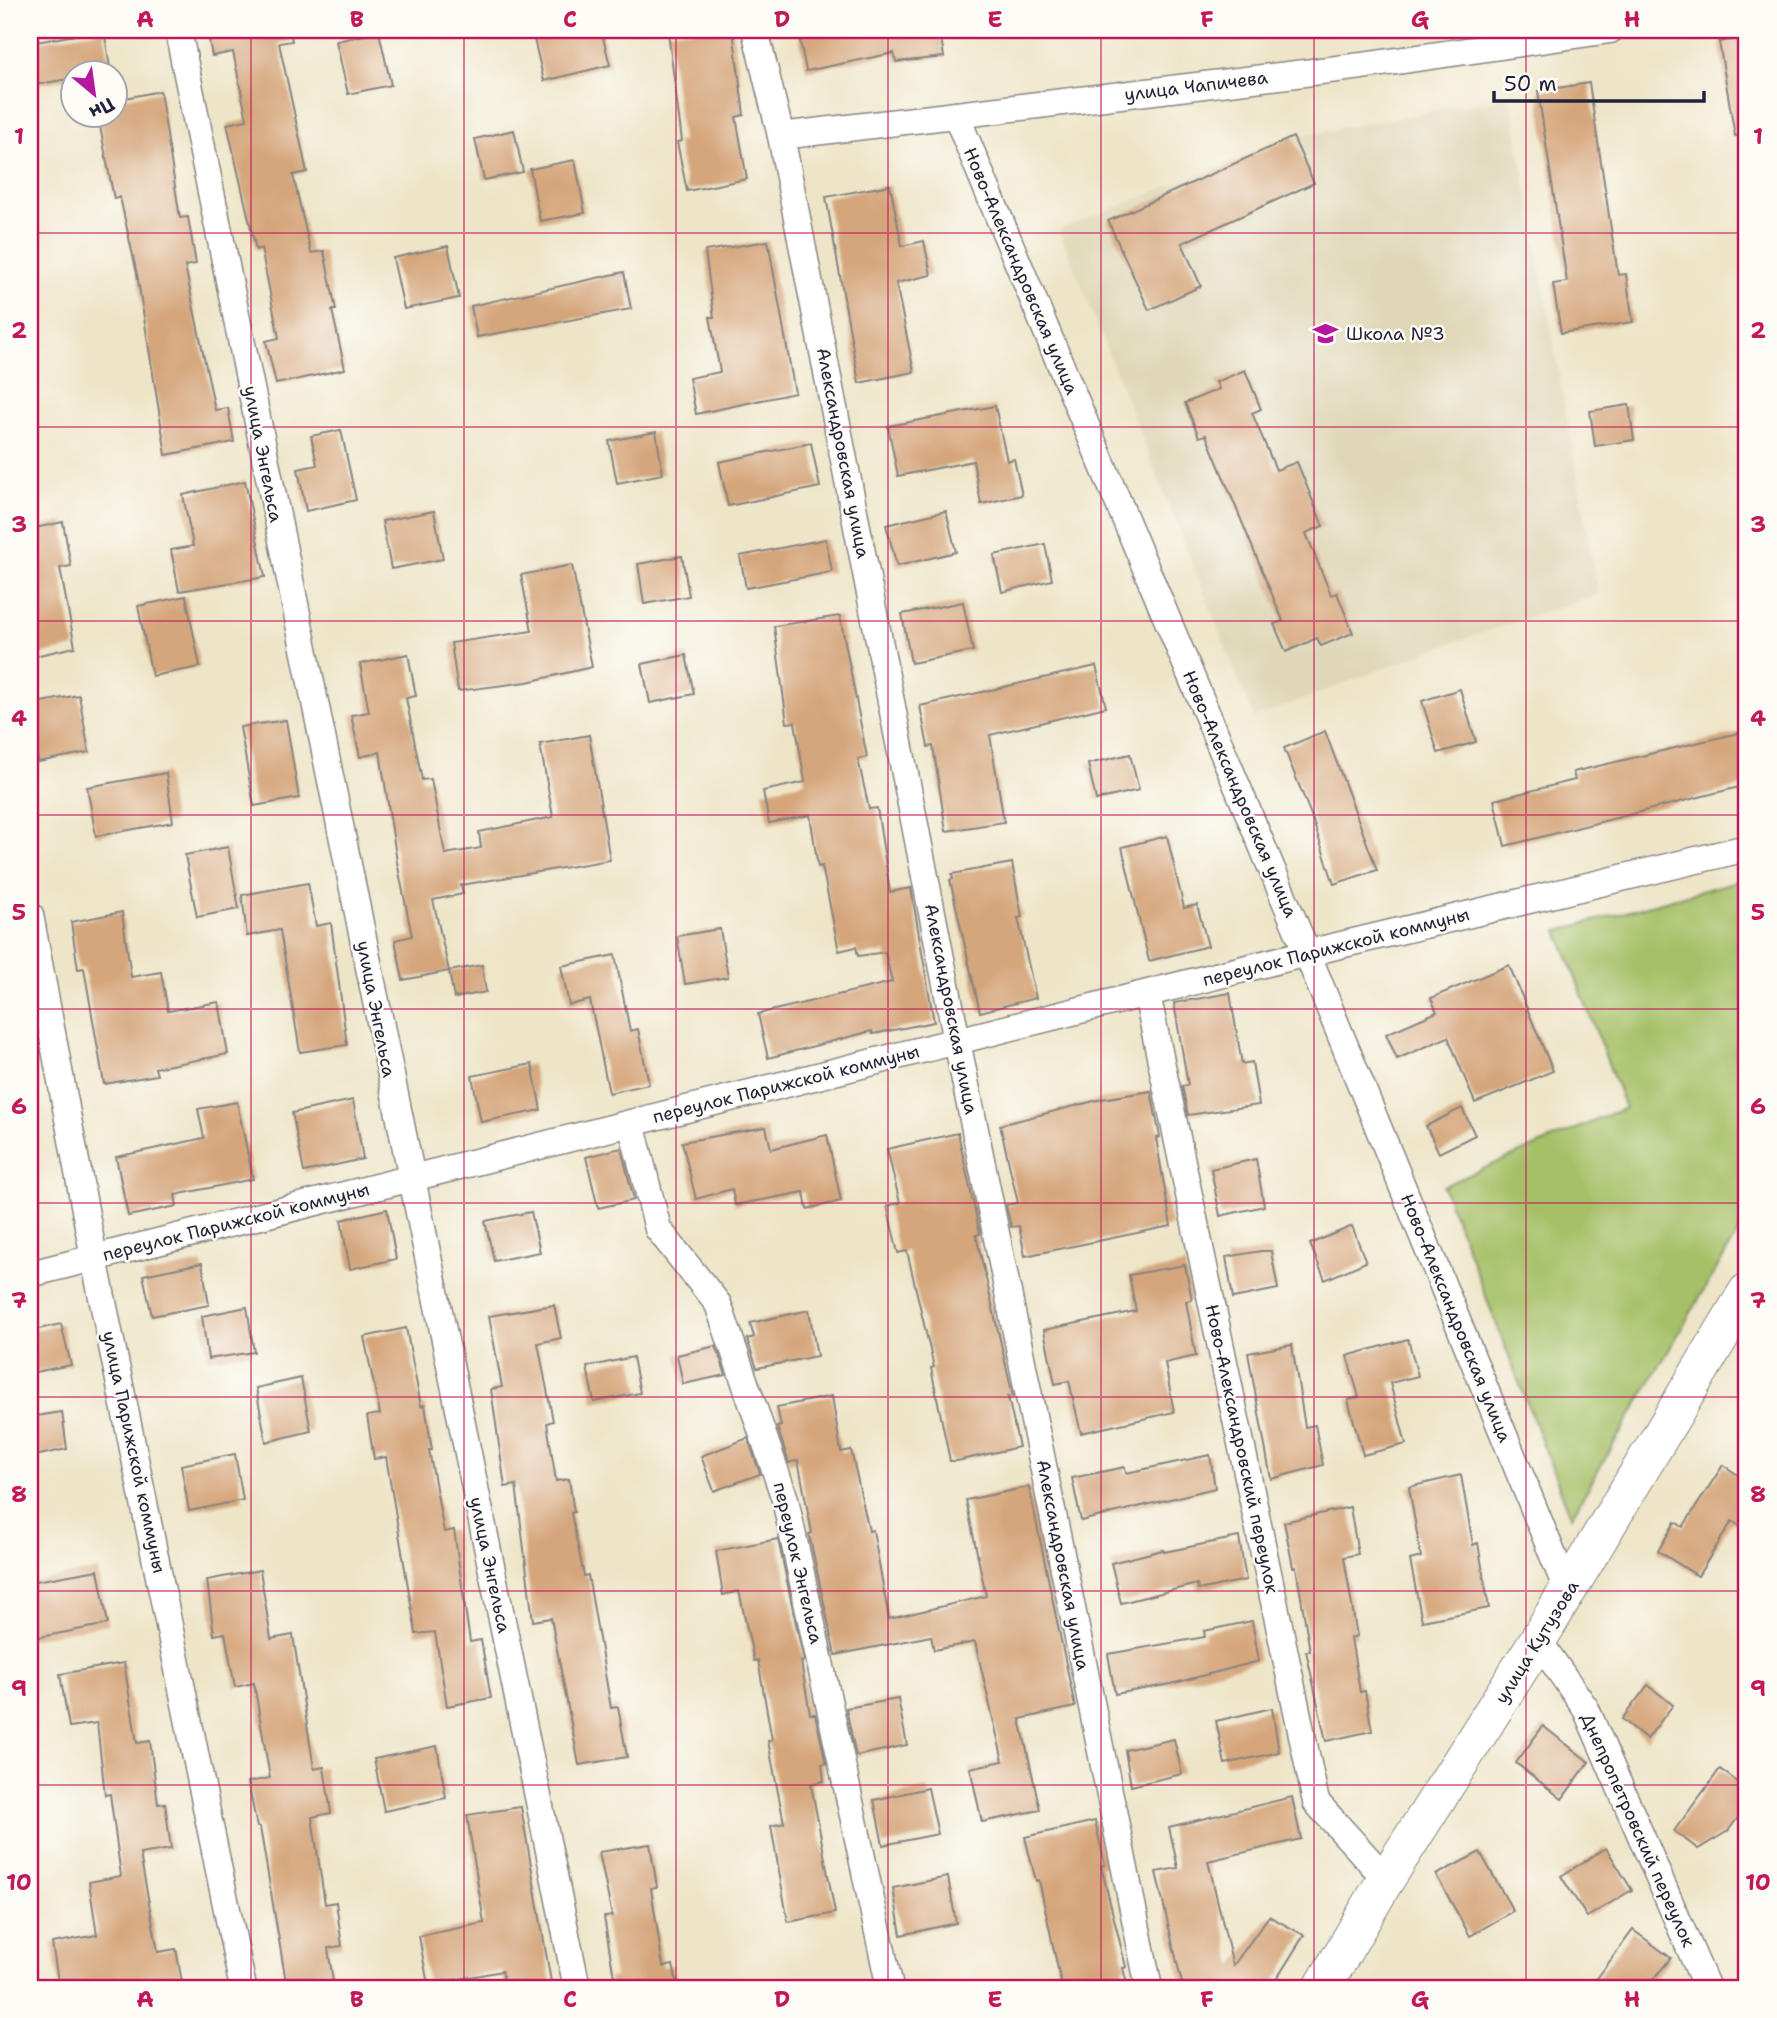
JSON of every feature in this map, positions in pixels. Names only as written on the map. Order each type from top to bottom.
[{"type":"main road","name":"улица Кутузова","points":[[1322,1988],[1386,1879],[1568,1592],[1747,1293]]},
{"type":"street","name":"улица Энгельса","points":[[178,30],[577,1988]]},
{"type":"street","name":"Александровская улица","points":[[755,30],[781,136],[957,1041],[1149,1988]]},
{"type":"street","name":"улица Чапичева","points":[[781,136],[1362,66],[1610,30]]},
{"type":"street","name":"Ново-Александровская улица","points":[[956,115],[1307,953],[1568,1592]]},
{"type":"street","name":"переулок Парижской коммуны","points":[[30,1274],[1307,953],[1747,848]]},
{"type":"street","name":"улица Парижской коммуны","points":[[30,915],[94,1258],[243,1988]]},
{"type":"street","name":"Ново-Александровский переулок","points":[[1147,993],[1316,1802],[1386,1879]]},
{"type":"street","name":"переулок Энгельса","points":[[632,1123],[658,1229],[718,1304],[785,1499],[890,1988]]},
{"type":"street","name":"Днепропетровский переулок","points":[[1538,1640],[1586,1709],[1707,1988]]},
{"type":"shaded area","name":"Школа №3","points":[[1510,97],[1598,594],[1442,646],[1254,718],[1059,230],[1293,137]]},
{"type":"green space","points":[[1747,878],[1747,1217],[1571,1517],[1443,1186],[1625,1108],[1558,931]]},
{"type":"building","points":[[104,30],[109,60],[60,60],[60,80],[34,85],[30,43]]},
{"type":"building","points":[[207,30],[290,30],[292,41],[279,43],[307,172],[293,175],[311,253],[324,251],[336,310],[332,310],[345,369],[276,384],[266,341],[279,338],[261,248],[256,250],[227,124],[247,120],[233,52],[212,56]]},
{"type":"building","points":[[573,30],[601,30],[610,65],[544,81],[534,39]]},
{"type":"building","points":[[733,30],[744,115],[736,117],[747,179],[687,191],[677,142],[682,141],[668,32]]},
{"type":"building","points":[[798,30],[940,30],[944,57],[896,62],[894,53],[806,71]]},
{"type":"building","points":[[379,32],[391,85],[348,94],[336,41]]},
{"type":"building","points":[[1747,37],[1747,135],[1735,136],[1719,42]]},
{"type":"building","points":[[1589,83],[1618,275],[1626,274],[1633,322],[1561,333],[1553,284],[1567,282],[1538,91]]},
{"type":"building","points":[[160,91],[180,218],[188,217],[196,264],[185,266],[215,410],[228,408],[234,442],[166,455],[137,274],[120,197],[114,199],[101,130],[130,130],[130,97]]},
{"type":"building","points":[[514,130],[523,172],[484,180],[475,139]]},
{"type":"building","points":[[1293,137],[1314,183],[1182,243],[1201,286],[1149,310],[1108,221]]},
{"type":"building","points":[[575,160],[585,213],[540,221],[530,169]]},
{"type":"building","points":[[890,185],[902,246],[924,241],[931,275],[896,283],[914,372],[859,383],[826,197]]},
{"type":"building","points":[[768,241],[795,393],[696,414],[689,378],[720,372],[710,317],[714,317],[705,251]]},
{"type":"building","points":[[448,246],[459,298],[404,309],[393,258]]},
{"type":"building","points":[[624,272],[631,309],[477,337],[471,306]]},
{"type":"building","points":[[1245,370],[1261,409],[1252,413],[1276,470],[1297,462],[1323,526],[1306,533],[1331,595],[1337,593],[1353,633],[1321,646],[1317,638],[1286,652],[1274,624],[1283,621],[1206,435],[1199,437],[1185,403],[1219,389],[1216,382]]},
{"type":"building","points":[[1629,405],[1634,440],[1595,446],[1590,411]]},
{"type":"building","points":[[995,406],[1007,461],[1014,459],[1022,495],[981,504],[973,461],[898,476],[888,426]]},
{"type":"building","points":[[341,430],[356,500],[306,511],[298,469],[317,465],[311,436]]},
{"type":"building","points":[[656,432],[663,474],[617,483],[609,441]]},
{"type":"building","points":[[811,443],[820,487],[728,506],[719,462]]},
{"type":"building","points":[[245,481],[265,577],[179,591],[171,550],[193,546],[183,495]]},
{"type":"building","points":[[434,511],[443,559],[391,569],[382,521]]},
{"type":"building","points":[[946,511],[956,552],[897,566],[886,525]]},
{"type":"building","points":[[63,522],[71,566],[60,568],[75,647],[30,657],[30,529]]},
{"type":"building","points":[[826,539],[832,572],[746,588],[740,556]]},
{"type":"building","points":[[1045,544],[1052,580],[1002,592],[994,555]]},
{"type":"building","points":[[682,556],[689,596],[644,604],[638,564]]},
{"type":"building","points":[[572,565],[592,667],[527,682],[458,691],[451,643],[532,631],[521,575]]},
{"type":"building","points":[[186,596],[200,667],[152,676],[138,606]]},
{"type":"building","points":[[963,602],[973,651],[911,663],[902,614]]},
{"type":"building","points":[[840,616],[867,757],[858,759],[869,809],[877,808],[890,892],[911,888],[934,1022],[873,1034],[872,1031],[768,1058],[758,1014],[892,982],[885,952],[858,956],[856,947],[839,951],[822,866],[818,867],[810,815],[769,823],[763,791],[805,782],[795,722],[787,723],[774,626]]},
{"type":"building","points":[[408,654],[416,696],[406,698],[422,780],[431,779],[445,854],[481,848],[479,832],[553,817],[540,744],[589,735],[610,860],[461,885],[463,894],[433,900],[449,971],[403,980],[395,940],[412,936],[380,752],[360,757],[351,715],[369,712],[360,664]]},
{"type":"building","points":[[686,655],[694,694],[650,703],[642,664]]},
{"type":"building","points":[[1096,666],[1106,707],[990,735],[1004,822],[946,831],[933,746],[928,747],[920,706]]},
{"type":"building","points":[[1460,689],[1476,742],[1438,753],[1422,701]]},
{"type":"building","points":[[79,695],[89,752],[38,762],[30,704]]},
{"type":"building","points":[[286,720],[299,798],[254,806],[240,727]]},
{"type":"building","points":[[1325,731],[1377,870],[1334,884],[1311,815],[1284,748]]},
{"type":"building","points":[[1747,731],[1747,785],[1505,846],[1494,800],[1575,780],[1573,772]]},
{"type":"building","points":[[1130,754],[1139,790],[1096,800],[1088,764]]},
{"type":"building","points":[[166,773],[173,822],[96,836],[87,787]]},
{"type":"building","points":[[1167,836],[1184,908],[1197,905],[1208,946],[1149,961],[1122,847]]},
{"type":"building","points":[[228,847],[239,909],[197,917],[185,855]]},
{"type":"building","points":[[1012,863],[1022,917],[1018,918],[1036,998],[980,1012],[950,880],[953,879],[952,874]]},
{"type":"building","points":[[308,883],[316,926],[331,923],[347,1045],[300,1052],[280,930],[247,936],[242,895]]},
{"type":"building","points":[[122,912],[131,977],[161,972],[168,1011],[219,1002],[228,1054],[155,1068],[157,1075],[104,1084],[84,968],[78,969],[71,922]]},
{"type":"building","points":[[720,929],[728,977],[685,984],[677,936]]},
{"type":"building","points":[[615,955],[630,1031],[638,1029],[649,1084],[609,1093],[590,1000],[569,1005],[561,966]]},
{"type":"building","points":[[482,965],[486,992],[454,998],[449,971]]},
{"type":"building","points":[[1509,965],[1553,1071],[1475,1103],[1448,1037],[1397,1059],[1386,1034],[1437,1012],[1431,998]]},
{"type":"building","points":[[1230,993],[1242,1064],[1252,1062],[1259,1105],[1188,1115],[1182,1086],[1188,1085],[1174,1003]]},
{"type":"building","points":[[532,1064],[541,1110],[481,1122],[472,1076]]},
{"type":"building","points":[[1151,1091],[1160,1137],[1156,1138],[1171,1226],[1025,1256],[1019,1226],[1011,1227],[1006,1205],[1018,1203],[1000,1125],[1102,1099]]},
{"type":"building","points":[[353,1100],[363,1159],[304,1172],[292,1113]]},
{"type":"building","points":[[237,1102],[253,1179],[175,1195],[177,1206],[128,1216],[116,1157],[204,1138],[198,1109]]},
{"type":"building","points":[[1462,1108],[1475,1135],[1439,1153],[1426,1126]]},
{"type":"building","points":[[766,1127],[771,1149],[827,1135],[841,1201],[807,1209],[804,1192],[735,1205],[732,1189],[696,1199],[682,1142]]},
{"type":"building","points":[[958,1133],[980,1234],[976,1235],[1013,1396],[1008,1397],[1019,1447],[950,1461],[931,1368],[934,1367],[907,1251],[898,1253],[887,1206],[900,1203],[887,1149]]},
{"type":"building","points":[[621,1148],[634,1200],[598,1208],[586,1157]]},
{"type":"building","points":[[1256,1159],[1264,1206],[1220,1216],[1211,1169]]},
{"type":"building","points":[[387,1209],[396,1259],[350,1269],[341,1220]]},
{"type":"building","points":[[531,1212],[540,1252],[494,1261],[485,1221]]},
{"type":"building","points":[[1352,1226],[1366,1262],[1325,1280],[1310,1244]]},
{"type":"building","points":[[1271,1251],[1278,1289],[1233,1298],[1226,1257]]},
{"type":"building","points":[[202,1263],[209,1305],[152,1316],[143,1275]]},
{"type":"building","points":[[1185,1265],[1192,1300],[1186,1301],[1196,1356],[1165,1363],[1174,1412],[1081,1433],[1069,1381],[1055,1384],[1044,1330],[1136,1311],[1129,1275]]},
{"type":"building","points":[[554,1305],[561,1338],[538,1343],[553,1421],[547,1423],[556,1481],[569,1479],[574,1512],[571,1513],[584,1576],[588,1575],[611,1708],[618,1707],[627,1757],[579,1765],[551,1618],[533,1621],[516,1485],[505,1487],[491,1389],[502,1387],[489,1316]]},
{"type":"building","points":[[247,1307],[254,1352],[208,1359],[202,1316]]},
{"type":"building","points":[[809,1310],[817,1356],[757,1368],[747,1339],[754,1337],[750,1323]]},
{"type":"building","points":[[61,1324],[71,1365],[30,1373],[30,1331]]},
{"type":"building","points":[[406,1328],[421,1406],[425,1405],[432,1450],[429,1450],[444,1532],[454,1530],[470,1642],[481,1640],[491,1698],[447,1706],[435,1632],[416,1634],[386,1457],[374,1459],[367,1416],[380,1414],[364,1337]]},
{"type":"building","points":[[1408,1339],[1418,1376],[1390,1383],[1406,1444],[1363,1455],[1348,1400],[1359,1397],[1347,1356]]},
{"type":"building","points":[[1292,1345],[1305,1427],[1315,1425],[1323,1465],[1271,1479],[1248,1353]]},
{"type":"building","points":[[716,1346],[726,1375],[683,1384],[677,1355]]},
{"type":"building","points":[[633,1357],[640,1393],[594,1402],[587,1367]]},
{"type":"building","points":[[301,1378],[311,1431],[266,1442],[256,1388]]},
{"type":"building","points":[[832,1396],[841,1452],[851,1450],[869,1531],[873,1530],[889,1619],[986,1596],[966,1500],[1029,1487],[1075,1707],[1020,1719],[1040,1810],[982,1822],[970,1768],[1003,1761],[975,1642],[934,1650],[931,1636],[835,1655],[809,1534],[812,1533],[798,1460],[789,1463],[777,1427],[781,1426],[777,1407]]},
{"type":"building","points":[[62,1412],[67,1449],[30,1457],[30,1417]]},
{"type":"building","points":[[748,1438],[760,1474],[714,1491],[701,1456]]},
{"type":"building","points":[[235,1454],[243,1500],[189,1511],[181,1465]]},
{"type":"building","points":[[1210,1455],[1215,1488],[1081,1521],[1072,1478],[1125,1467],[1126,1473]]},
{"type":"building","points":[[1723,1465],[1747,1481],[1747,1530],[1732,1521],[1698,1576],[1658,1551],[1675,1522],[1683,1527]]},
{"type":"building","points":[[1461,1475],[1473,1545],[1478,1543],[1489,1608],[1422,1621],[1410,1560],[1421,1557],[1409,1487]]},
{"type":"building","points":[[1350,1507],[1358,1554],[1344,1557],[1357,1636],[1351,1638],[1360,1692],[1365,1691],[1372,1731],[1326,1741],[1306,1651],[1310,1651],[1296,1567],[1293,1567],[1284,1522]]},
{"type":"building","points":[[1239,1537],[1246,1580],[1198,1590],[1197,1584],[1121,1603],[1111,1563],[1163,1550],[1164,1552]]},
{"type":"building","points":[[778,1539],[804,1661],[801,1662],[810,1714],[815,1714],[826,1763],[822,1764],[824,1781],[811,1784],[835,1913],[788,1922],[771,1826],[784,1823],[768,1741],[772,1740],[758,1660],[754,1661],[739,1591],[723,1595],[716,1551]]},
{"type":"building","points":[[98,1570],[108,1624],[30,1639],[30,1582]]},
{"type":"building","points":[[260,1570],[271,1639],[293,1635],[314,1769],[324,1767],[331,1813],[312,1817],[325,1904],[336,1902],[342,1946],[328,1948],[334,1988],[287,1988],[260,1827],[257,1827],[248,1782],[270,1778],[254,1683],[235,1687],[225,1633],[214,1635],[207,1580]]},
{"type":"building","points":[[1252,1621],[1259,1661],[1171,1684],[1115,1694],[1108,1654],[1205,1637],[1204,1631]]},
{"type":"building","points":[[124,1663],[137,1743],[150,1741],[158,1804],[165,1803],[171,1849],[140,1854],[158,1952],[176,1949],[183,1988],[59,1988],[52,1943],[97,1935],[89,1882],[121,1876],[110,1794],[105,1795],[97,1723],[69,1727],[60,1674]]},
{"type":"building","points":[[1648,1685],[1673,1705],[1647,1739],[1622,1719]]},
{"type":"building","points":[[898,1699],[907,1745],[856,1756],[846,1708]]},
{"type":"building","points":[[1272,1708],[1279,1752],[1225,1764],[1216,1721]]},
{"type":"building","points":[[1543,1726],[1589,1762],[1562,1799],[1516,1763]]},
{"type":"building","points":[[1174,1739],[1182,1774],[1131,1786],[1125,1750]]},
{"type":"building","points":[[437,1746],[446,1798],[384,1811],[374,1759]]},
{"type":"building","points":[[1720,1769],[1747,1789],[1747,1805],[1728,1831],[1698,1849],[1674,1831]]},
{"type":"building","points":[[928,1788],[938,1834],[883,1845],[874,1800]]},
{"type":"building","points":[[1292,1797],[1301,1839],[1208,1861],[1233,1966],[1269,1916],[1304,1935],[1271,1988],[1183,1988],[1156,1872],[1178,1868],[1169,1827]]},
{"type":"building","points":[[521,1807],[552,1988],[505,1988],[502,1971],[428,1985],[419,1936],[484,1923],[467,1815]]},
{"type":"building","points":[[1095,1821],[1105,1865],[1101,1866],[1126,1967],[1123,1968],[1128,1988],[1062,1988],[1039,1880],[1036,1881],[1025,1837]]},
{"type":"building","points":[[650,1844],[657,1887],[651,1888],[663,1967],[673,1965],[678,1988],[610,1988],[609,1978],[614,1977],[604,1917],[612,1916],[599,1852]]},
{"type":"building","points":[[1606,1848],[1632,1890],[1587,1917],[1561,1876]]},
{"type":"building","points":[[1480,1852],[1513,1911],[1470,1936],[1436,1875]]},
{"type":"building","points":[[948,1877],[956,1923],[901,1935],[893,1888]]},
{"type":"building","points":[[1633,1930],[1671,1958],[1646,1988],[1590,1988]]},
{"type":"place","name":"Школа №3","points":[[1326,334]]}]
